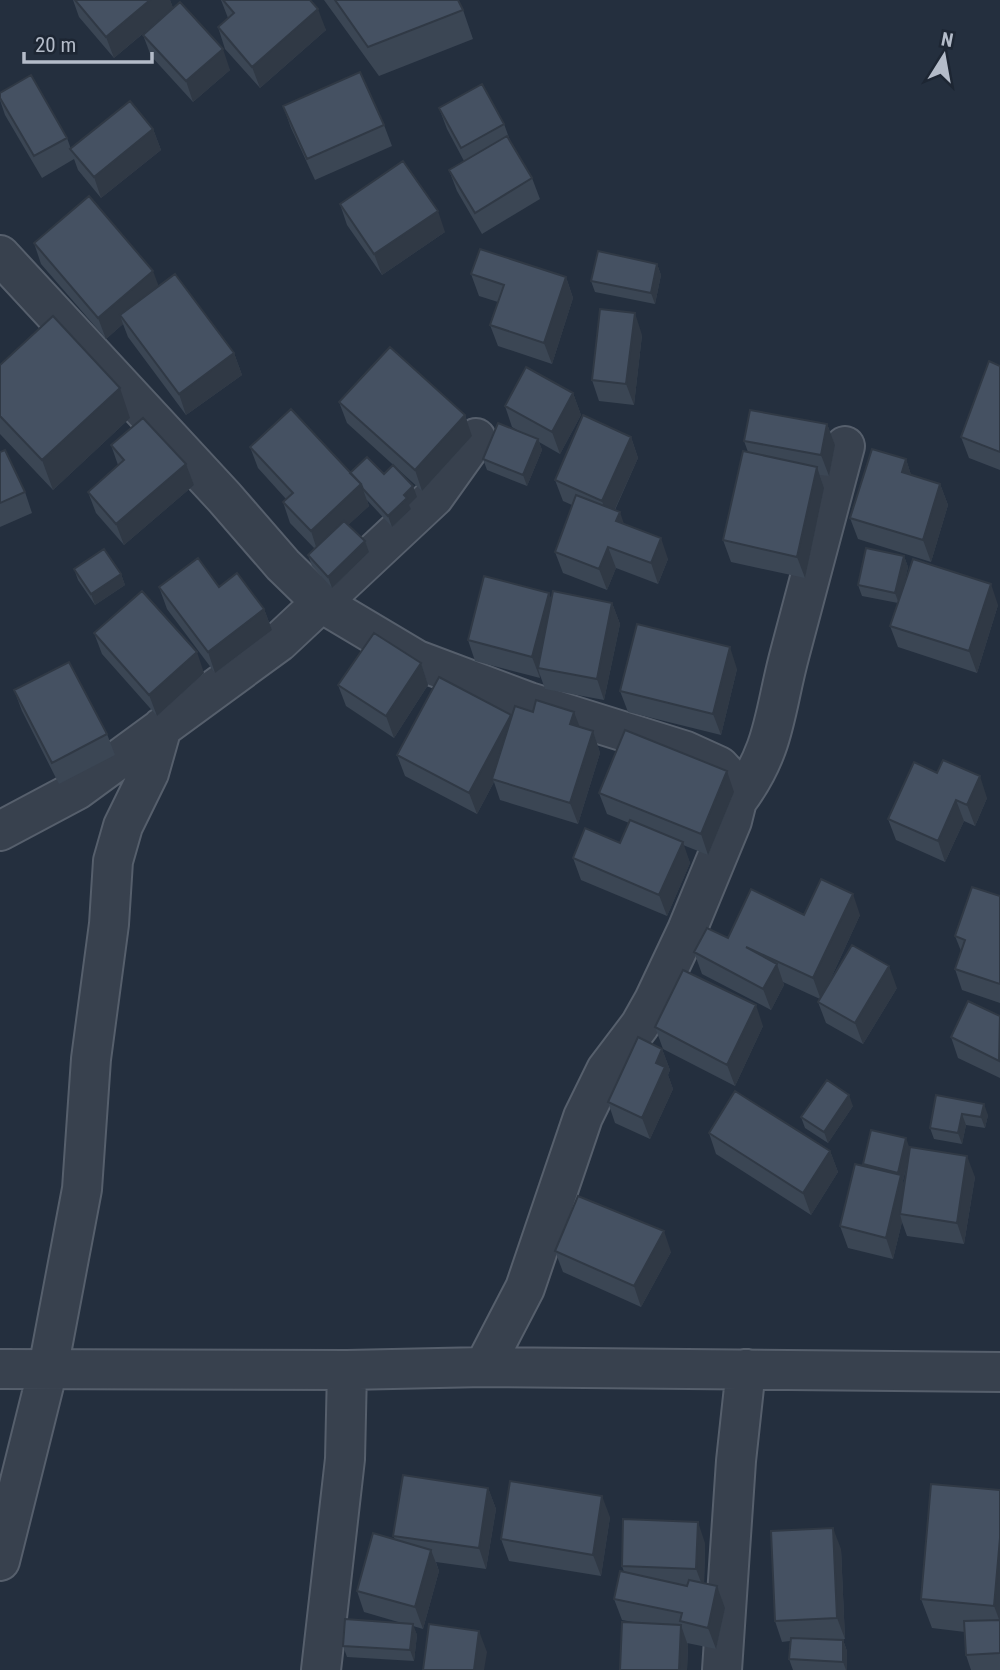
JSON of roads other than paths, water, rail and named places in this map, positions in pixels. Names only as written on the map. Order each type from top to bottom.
[{"type":"street","points":[[0,255],[224,497],[283,565],[323,604],[418,660],[473,682],[685,751],[719,766],[731,779],[737,802]]},
{"type":"street","points":[[0,831],[77,790],[279,642],[323,604],[434,497],[476,438]]},
{"type":"street","points":[[484,1367],[524,1288],[583,1117],[606,1070],[654,1000],[722,845],[737,802],[754,779],[776,727],[785,673],[845,446]]},
{"type":"street","points":[[0,1561],[48,1369],[82,1189],[94,1033],[109,924],[113,861],[123,827],[149,773],[162,727]]},
{"type":"street","points":[[0,1368],[347,1370],[484,1367],[1000,1372]]},
{"type":"street","points":[[722,1670],[736,1461],[746,1369]]},
{"type":"street","points":[[321,1670],[345,1459],[347,1370]]}]
